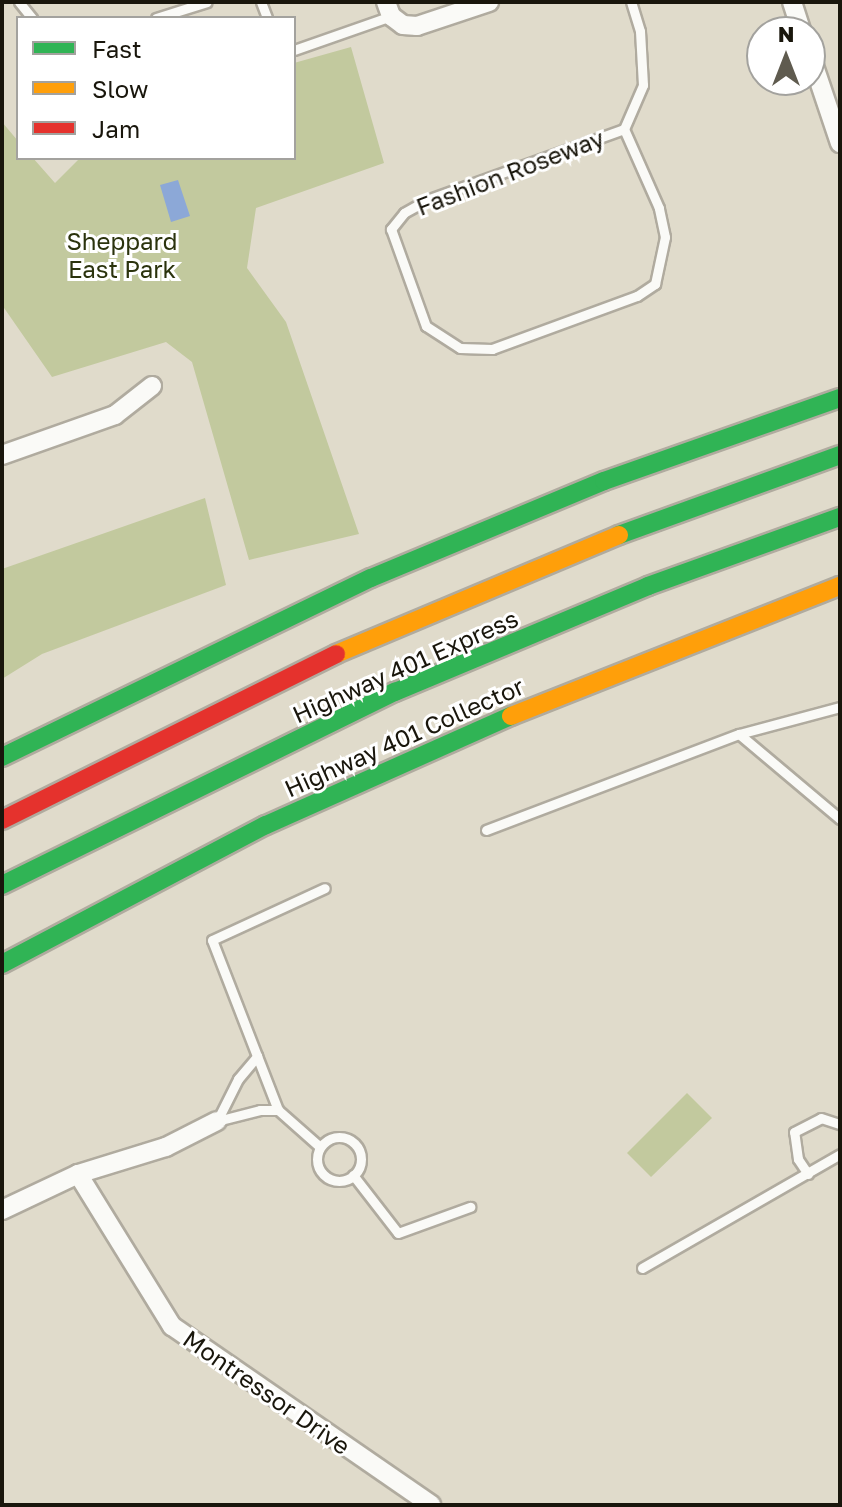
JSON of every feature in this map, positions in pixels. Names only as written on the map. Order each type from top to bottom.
[{"type":"highway","points":[[258,629],[589,487],[840,398]]},
{"type":"highway","name":"Highway 401 Express","points":[[2,820],[190,723],[380,633],[635,528],[840,455]]},
{"type":"highway","points":[[2,757],[258,629],[463,517]]},
{"type":"highway","name":"Highway 401 Express","points":[[2,885],[395,692],[648,586],[840,517]]},
{"type":"highway","name":"Highway 401 Collector","points":[[2,964],[320,800],[536,703],[840,586]]},
{"type":"highway","points":[[694,641],[840,602]]},
{"type":"street","points":[[388,9],[403,25],[417,26],[489,2]]},
{"type":"street","points":[[824,96],[840,143]]},
{"type":"street","points":[[2,455],[115,415],[152,386]]},
{"type":"street","points":[[2,1210],[78,1174],[166,1147],[217,1121]]},
{"type":"street","name":"Montressor Drive","points":[[78,1174],[172,1326],[431,1505]]},
{"type":"lane","points":[[162,16],[207,2]]},
{"type":"lane","name":"Fashion Roseway","points":[[624,129],[659,208],[665,237],[655,284],[637,296],[492,349],[460,348],[426,326],[391,229],[404,213],[427,200],[624,129],[643,85],[640,31],[631,2]]},
{"type":"lane","points":[[296,49],[388,9]]},
{"type":"lane","points":[[486,830],[739,734],[840,707]]},
{"type":"lane","points":[[739,734],[840,819]]},
{"type":"lane","points":[[320,1147],[278,1110],[212,940],[325,888]]},
{"type":"lane","points":[[217,1121],[238,1079],[257,1056]]},
{"type":"lane","points":[[217,1121],[278,1110]]},
{"type":"lane","points":[[808,1174],[798,1159],[794,1132],[821,1118],[840,1124]]},
{"type":"lane","points":[[331,1138],[353,1141],[360,1162],[353,1175],[341,1180],[327,1177],[318,1167],[320,1147],[331,1138]]},
{"type":"lane","points":[[642,1268],[840,1154]]},
{"type":"lane","points":[[353,1175],[398,1233],[470,1207]]},
{"type":"green space","name":"Sheppard East Park","points":[[351,47],[384,163],[256,208],[247,268],[286,322],[359,534],[249,560],[192,362],[166,342],[52,377],[2,305],[2,122],[16,139],[16,160],[35,160],[55,183],[78,160],[296,160],[296,62]]},
{"type":"green space","points":[[205,498],[226,585],[42,654],[2,679],[2,569]]},
{"type":"green space","points":[[687,1093],[712,1118],[651,1177],[627,1153]]},
{"type":"water","points":[[178,180],[190,216],[171,222],[160,185]]},
{"type":"traffic: fast","points":[[2,757],[371,578],[604,481],[840,398]]},
{"type":"traffic: fast","points":[[619,535],[840,455]]},
{"type":"traffic: fast","points":[[2,885],[395,692],[648,586],[840,517]]},
{"type":"traffic: fast","points":[[2,964],[266,825],[511,716]]},
{"type":"traffic: slow","points":[[336,654],[619,535]]},
{"type":"traffic: slow","points":[[511,716],[840,586]]},
{"type":"traffic: jam","points":[[2,820],[336,654]]}]
